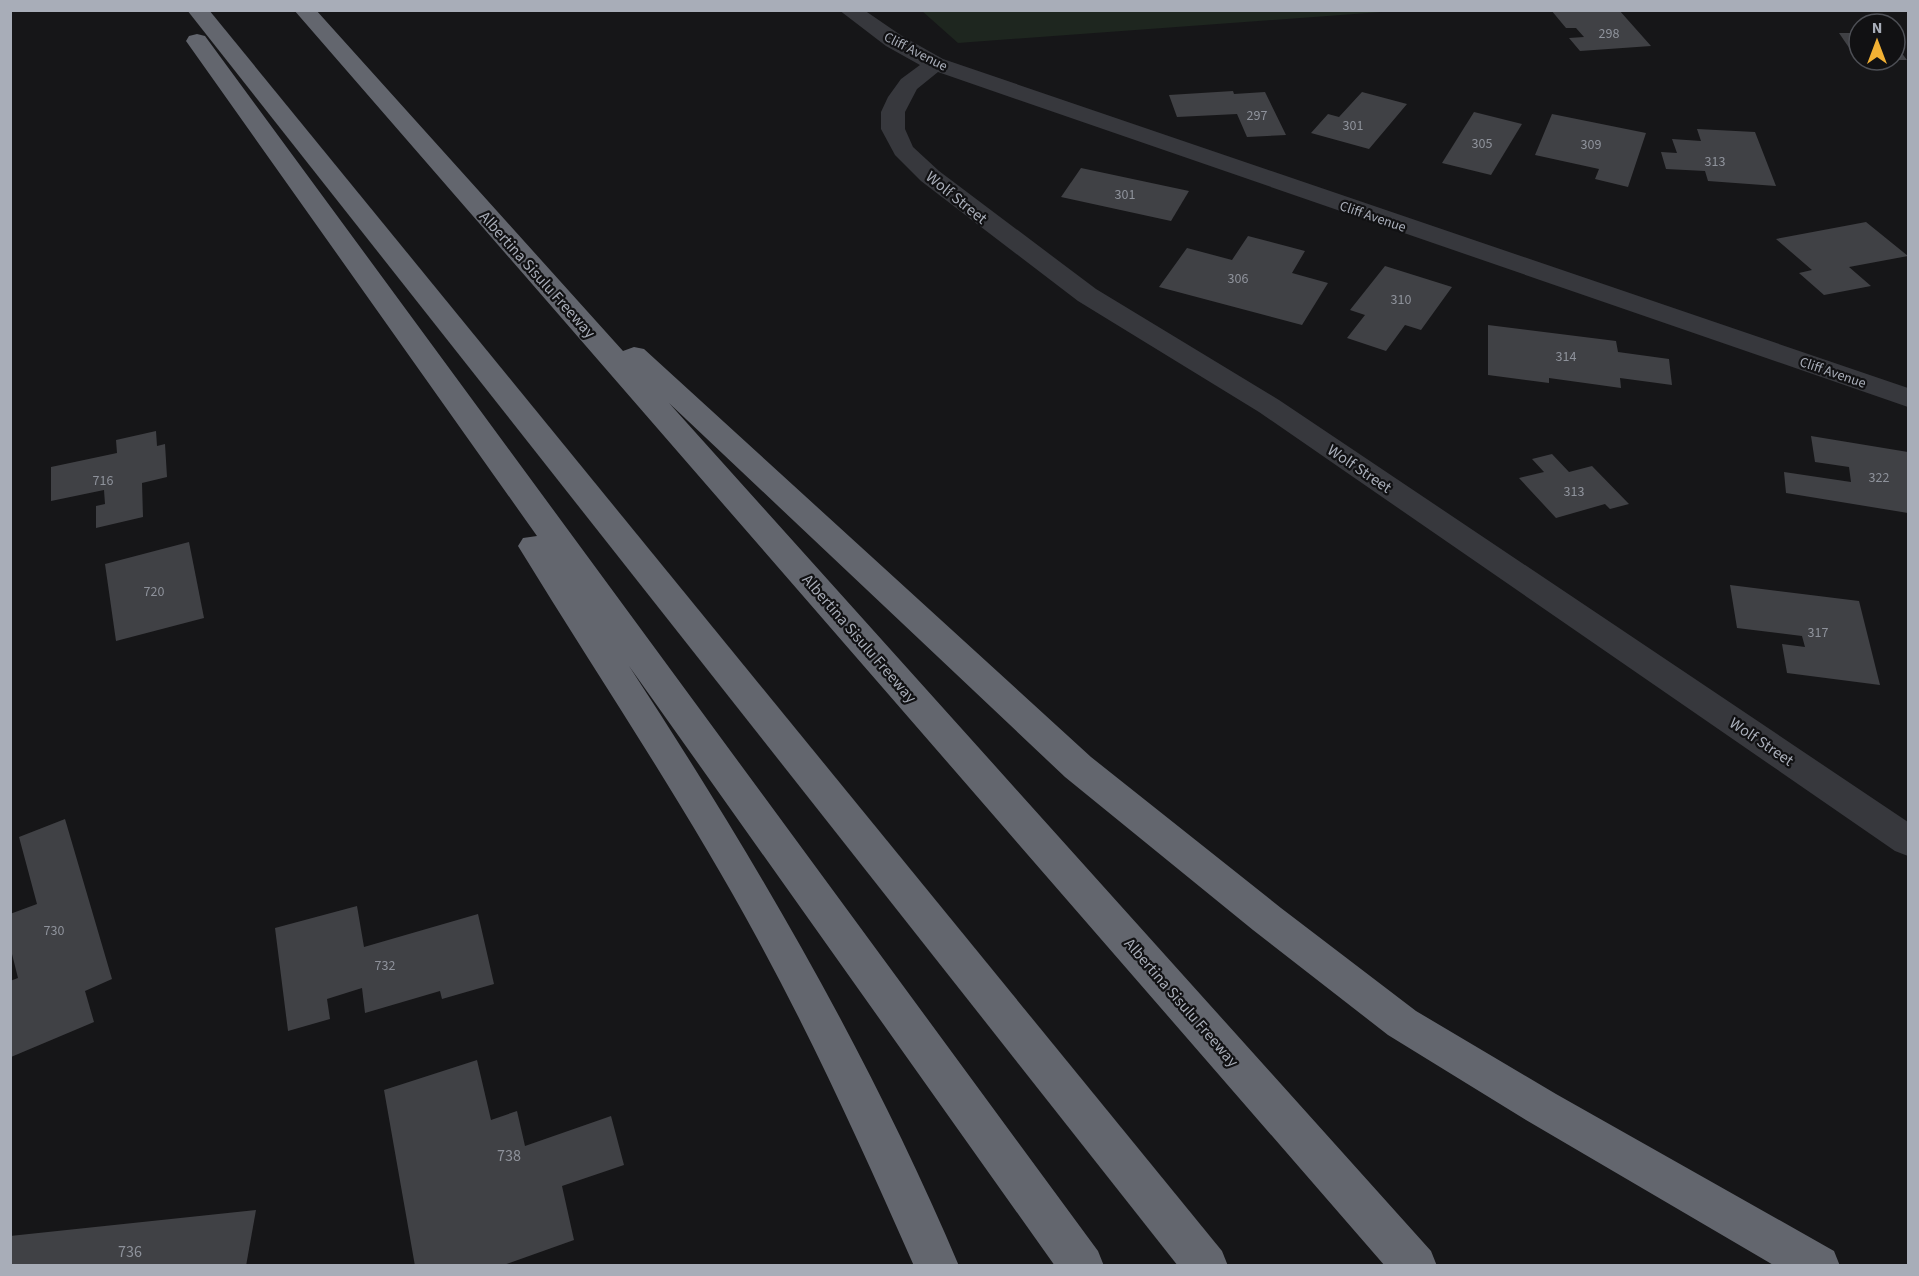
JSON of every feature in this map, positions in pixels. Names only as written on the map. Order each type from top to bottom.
[{"type":"highway","points":[[183,10],[194,37],[225,82],[1082,1266]]},
{"type":"highway","points":[[197,10],[1206,1266]]},
{"type":"highway","name":"Albertina Sisulu Freeway","points":[[304,10],[1415,1266]]},
{"type":"highway","points":[[557,296],[587,312],[601,324],[1078,767],[1402,1023],[1540,1107],[1818,1266]]},
{"type":"highway","points":[[433,367],[449,409],[470,447],[596,640],[745,881],[839,1055],[937,1266]]},
{"type":"street","name":"Cliff Avenue","points":[[849,10],[894,41],[935,64],[1908,398]]},
{"type":"street","name":"Wolf Street","points":[[935,64],[909,84],[899,97],[893,112],[892,129],[903,150],[946,189],[1087,296],[1269,406],[1908,841]]},
{"type":"shaded area","points":[[922,11],[1395,11],[958,43]]},
{"type":"building","points":[[1551,10],[1619,10],[1651,46],[1580,51],[1569,38],[1584,37],[1576,28],[1566,28]]},
{"type":"building","points":[[1839,33],[1847,33],[1847,45]]},
{"type":"building","points":[[1233,91],[1234,94],[1265,92],[1286,135],[1247,137],[1237,114],[1177,117],[1169,95]]},
{"type":"building","points":[[1362,92],[1407,104],[1369,149],[1311,133],[1328,114],[1339,117]]},
{"type":"building","points":[[1474,112],[1522,124],[1491,175],[1442,163]]},
{"type":"building","points":[[1552,114],[1646,133],[1628,187],[1595,179],[1599,169],[1535,155]]},
{"type":"building","points":[[1697,129],[1755,132],[1776,186],[1708,181],[1705,171],[1666,169],[1661,152],[1677,153],[1672,139],[1701,141]]},
{"type":"building","points":[[1081,168],[1189,191],[1171,221],[1061,197]]},
{"type":"building","points":[[1866,222],[1908,256],[1849,267],[1871,286],[1824,295],[1799,273],[1812,270],[1776,239]]},
{"type":"building","points":[[1248,236],[1305,251],[1292,273],[1328,283],[1302,325],[1159,287],[1187,248],[1232,260]]},
{"type":"building","points":[[1385,266],[1452,287],[1421,330],[1405,325],[1386,351],[1347,338],[1365,315],[1350,310]]},
{"type":"building","points":[[1488,325],[1616,341],[1618,352],[1669,359],[1672,385],[1620,378],[1621,388],[1549,378],[1549,383],[1488,375]]},
{"type":"building","points":[[156,431],[157,446],[165,444],[167,477],[142,483],[143,517],[96,528],[96,506],[105,504],[104,490],[51,501],[51,467],[117,453],[116,440]]},
{"type":"building","points":[[1811,436],[1908,452],[1908,513],[1786,493],[1784,472],[1851,482],[1849,467],[1815,462]]},
{"type":"building","points":[[1552,454],[1569,472],[1592,466],[1629,504],[1610,509],[1605,504],[1556,518],[1519,478],[1544,472],[1532,459]]},
{"type":"building","points":[[189,542],[204,618],[116,641],[105,564]]},
{"type":"building","points":[[1730,585],[1859,601],[1880,685],[1787,673],[1782,644],[1805,647],[1802,636],[1737,628]]},
{"type":"building","points":[[65,819],[112,979],[85,991],[94,1022],[11,1057],[10,981],[18,978],[10,946],[10,914],[37,904],[19,837]]},
{"type":"building","points":[[357,906],[364,947],[478,914],[494,984],[442,999],[440,991],[365,1013],[362,988],[327,999],[330,1019],[288,1031],[275,928]]},
{"type":"building","points":[[477,1060],[491,1120],[517,1111],[525,1146],[611,1116],[624,1165],[562,1186],[574,1240],[501,1266],[415,1266],[384,1090]]},
{"type":"building","points":[[256,1210],[246,1266],[10,1266],[10,1236]]}]
